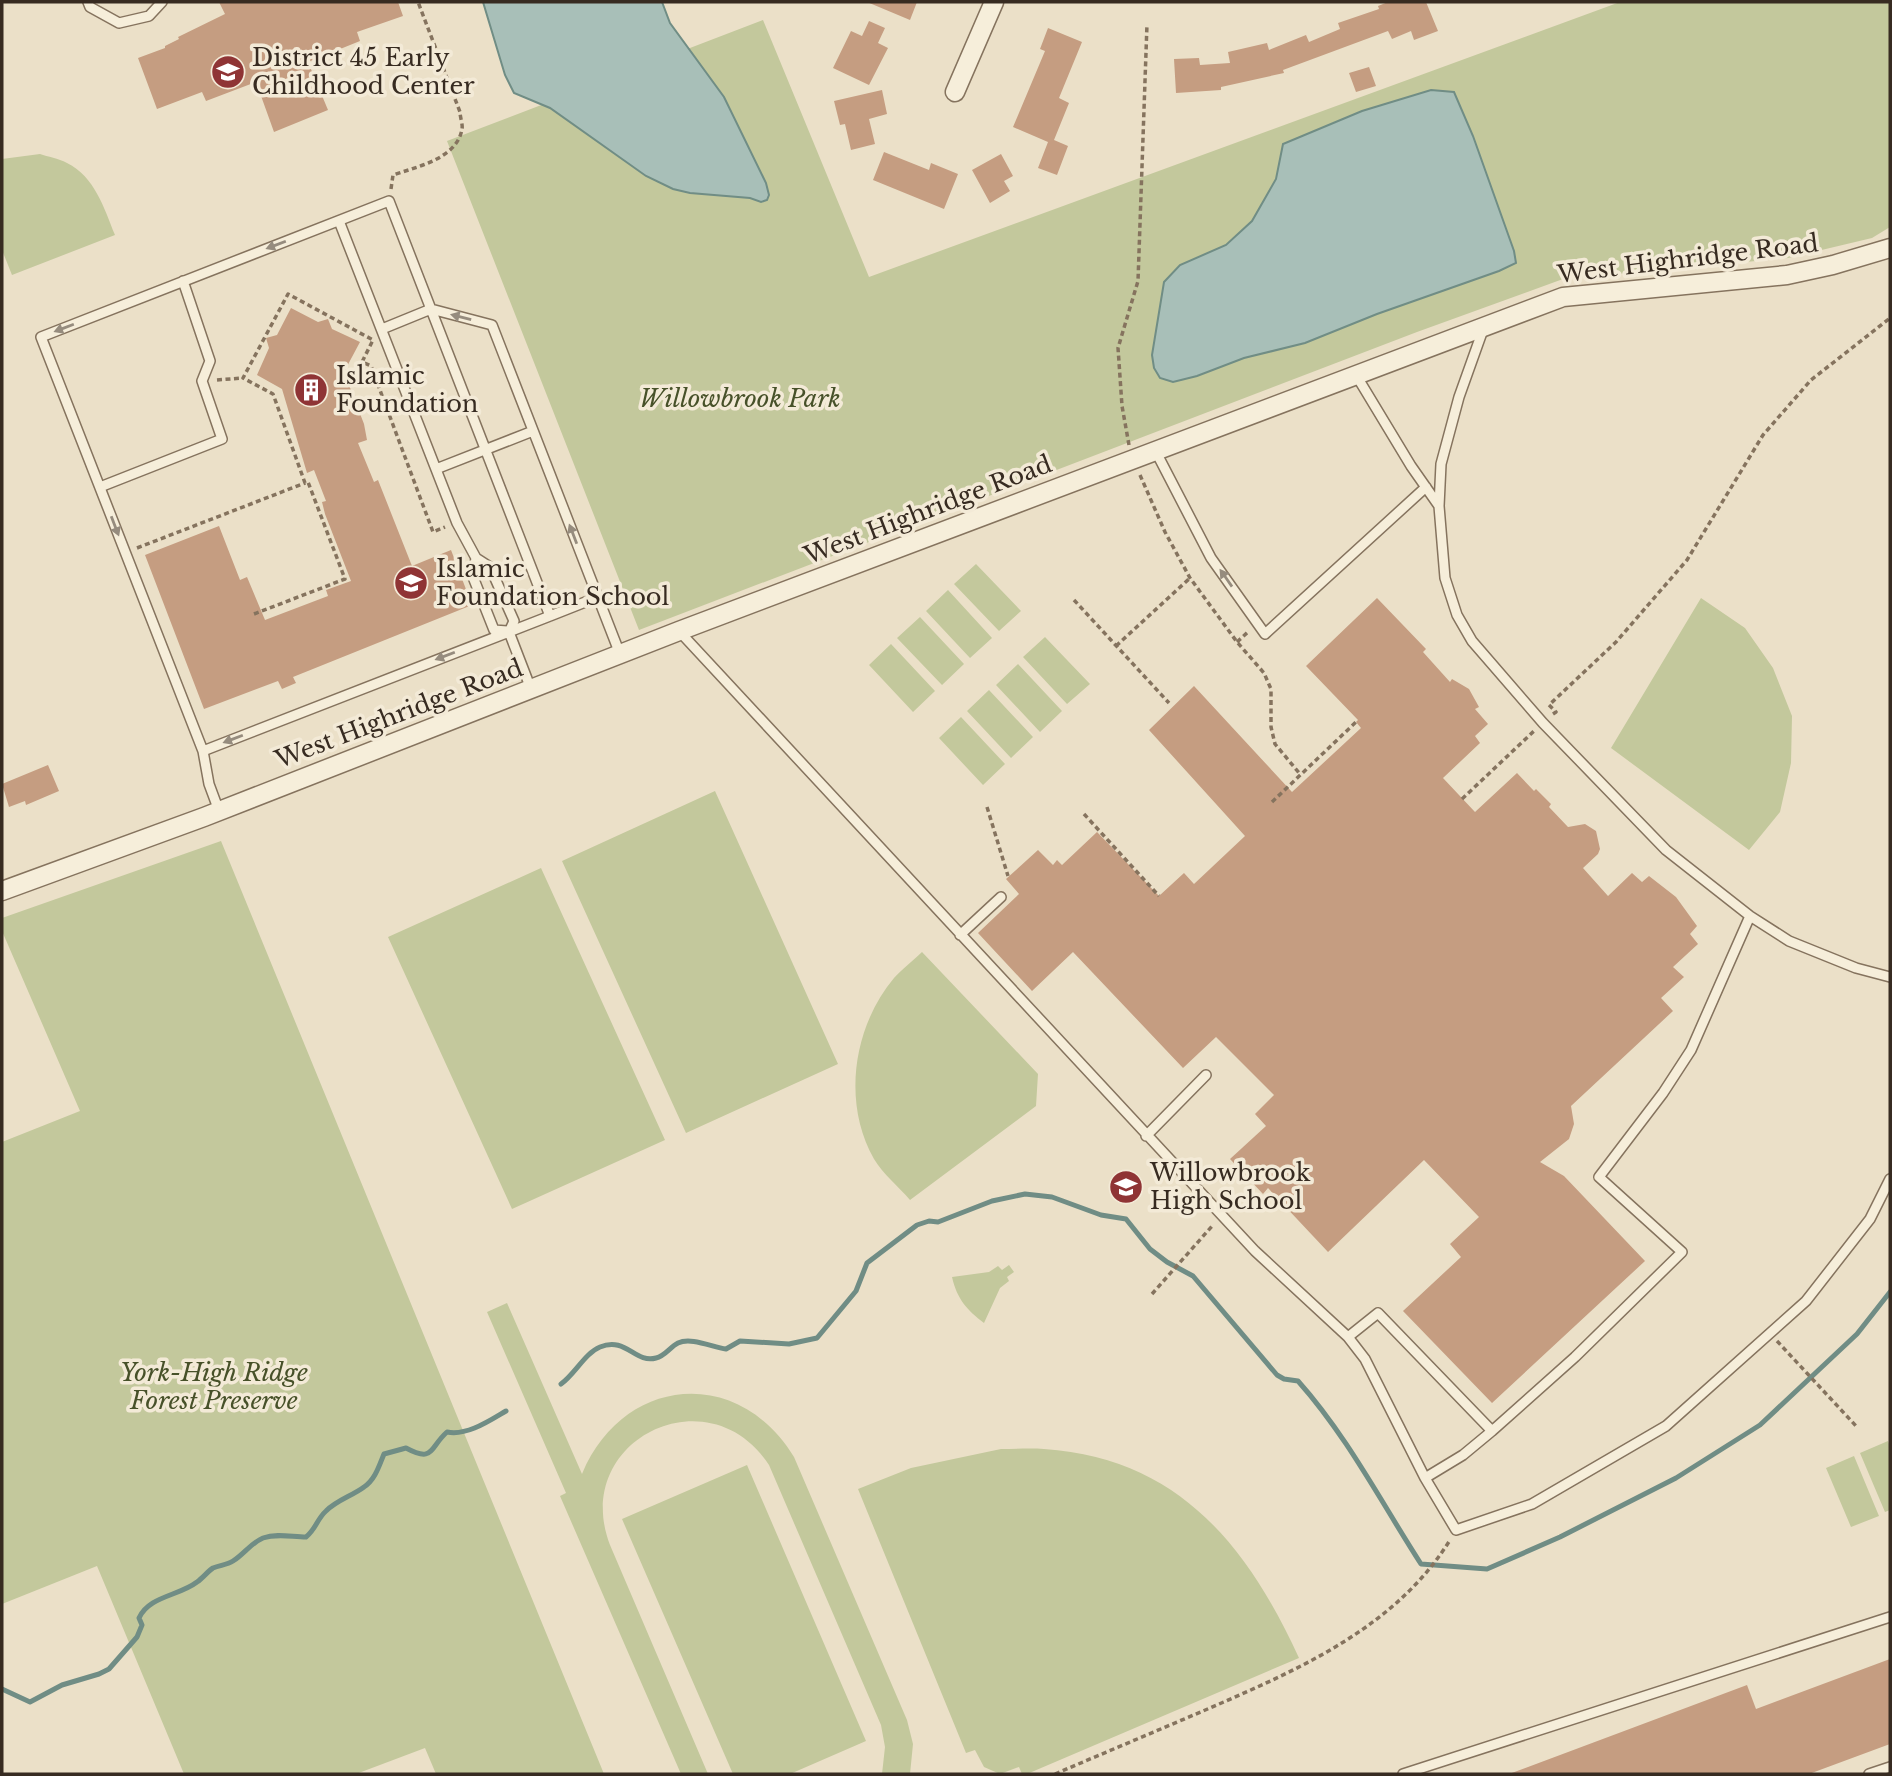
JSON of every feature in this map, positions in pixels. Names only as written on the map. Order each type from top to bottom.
[{"type":"street","points":[[955,92],[994,2]]},
{"type":"street","name":"West Highridge Road","points":[[2,891],[219,811],[679,631],[1563,297],[1787,275],[1890,248]]},
{"type":"lane","points":[[88,2],[90,7],[119,23],[149,16],[162,2]]},
{"type":"lane","points":[[219,811],[209,784],[203,751],[41,337],[389,201],[550,616]]},
{"type":"lane","points":[[339,220],[457,523],[476,558],[491,567],[514,621],[509,632],[531,689]]},
{"type":"lane","points":[[100,487],[222,439],[202,381],[210,360],[183,281]]},
{"type":"lane","points":[[382,329],[431,309],[492,325],[620,654]]},
{"type":"lane","points":[[1484,325],[1459,397],[1441,464],[1439,506],[1445,578],[1457,615],[1472,641],[1543,723],[1665,850],[1750,916],[1789,941],[1856,968],[1890,977]]},
{"type":"lane","points":[[1355,374],[1439,506]]},
{"type":"lane","points":[[436,469],[533,431]]},
{"type":"lane","points":[[1155,450],[1211,558],[1265,634],[1426,487]]},
{"type":"lane","points":[[476,558],[473,577],[494,630],[509,632]]},
{"type":"lane","points":[[203,751],[598,597]]},
{"type":"lane","points":[[679,631],[1146,1136],[1255,1251],[1348,1337],[1365,1359],[1425,1478],[1456,1530],[1532,1504],[1666,1426],[1806,1301],[1870,1219],[1890,1179]]},
{"type":"lane","points":[[960,935],[1001,897]]},
{"type":"lane","points":[[1425,1478],[1492,1432],[1575,1357],[1682,1252],[1599,1177],[1663,1093],[1691,1050],[1750,916]]},
{"type":"lane","points":[[1146,1136],[1206,1075]]},
{"type":"lane","points":[[1348,1337],[1378,1313],[1492,1432]]},
{"type":"lane","points":[[1403,1774],[1890,1617]]},
{"type":"lane","points":[[1870,1774],[1890,1768]]},
{"type":"path","points":[[389,201],[393,175],[441,157],[454,144],[462,130],[460,112],[418,2]]},
{"type":"path","points":[[1147,24],[1138,281],[1118,348],[1125,424],[1134,458],[1165,532],[1191,578],[1237,642],[1264,673],[1271,690],[1271,727],[1275,744],[1300,774]]},
{"type":"path","points":[[243,378],[288,294],[373,340],[362,362],[371,366],[433,532],[457,523]]},
{"type":"path","points":[[1462,799],[1556,712],[1549,705],[1616,642],[1687,560],[1763,435],[1811,380],[1890,318]]},
{"type":"path","points":[[202,381],[243,378],[273,394],[305,483]]},
{"type":"path","points":[[136,548],[308,482],[345,579],[254,614]]},
{"type":"path","points":[[1116,646],[1191,578]]},
{"type":"path","points":[[1074,600],[1169,703]]},
{"type":"path","points":[[1272,802],[1356,722]]},
{"type":"path","points":[[987,807],[1008,876]]},
{"type":"path","points":[[1084,814],[1159,896]]},
{"type":"path","points":[[1152,1294],[1221,1215]]},
{"type":"path","points":[[1770,1335],[1857,1427]]},
{"type":"path","points":[[1055,1774],[1280,1678],[1336,1647],[1390,1609],[1440,1554]]},
{"type":"green space","name":"Willowbrook Park","points":[[1620,2],[1890,2],[1890,227],[1872,238],[1788,258],[1563,279],[1417,332],[639,630],[447,141],[763,20],[869,277]]},
{"type":"green space","points":[[40,154],[67,163],[85,176],[97,194],[115,235],[12,275],[2,250],[2,159]]},
{"type":"green space","points":[[976,564],[1021,611],[999,631],[954,584]]},
{"type":"green space","points":[[948,590],[992,638],[970,658],[926,611]]},
{"type":"green space","points":[[1701,598],[1745,628],[1773,668],[1792,716],[1791,763],[1780,812],[1749,850],[1611,748]]},
{"type":"green space","points":[[920,617],[964,664],[942,685],[897,638]]},
{"type":"green space","points":[[1045,637],[1090,684],[1067,704],[1023,657]]},
{"type":"green space","points":[[891,644],[935,691],[913,712],[869,665]]},
{"type":"green space","points":[[1018,664],[1062,711],[1040,732],[996,685]]},
{"type":"green space","points":[[989,690],[1033,737],[1011,758],[967,711]]},
{"type":"green space","points":[[961,717],[1005,764],[983,785],[939,738]]},
{"type":"green space","points":[[715,791],[838,1064],[686,1133],[562,861]]},
{"type":"green space","name":"York-High Ridge Forest Preserve","points":[[221,841],[604,1774],[436,1774],[425,1748],[356,1774],[184,1774],[97,1566],[2,1604],[2,1142],[80,1111],[2,931],[2,918]]},
{"type":"green space","points":[[541,868],[665,1140],[512,1209],[388,937]]},
{"type":"green space","points":[[922,952],[1038,1074],[1036,1106],[910,1200],[874,1159],[864,1137],[855,1090],[861,1042],[869,1019],[894,978]]},
{"type":"green space","points":[[1009,1265],[1014,1272],[1007,1277],[1009,1281],[1000,1288],[984,1323],[964,1303],[952,1277],[989,1272],[998,1266],[1002,1270]]},
{"type":"green space","points":[[507,1303],[582,1474],[601,1441],[625,1417],[652,1401],[682,1394],[713,1396],[743,1407],[770,1427],[794,1457],[907,1720],[913,1744],[910,1774],[882,1774],[885,1747],[881,1725],[769,1465],[743,1437],[713,1424],[681,1422],[652,1431],[627,1449],[609,1476],[603,1508],[610,1545],[708,1774],[681,1774],[560,1496],[566,1493],[487,1312]]},
{"type":"green space","points":[[1888,1441],[1890,1510],[1885,1512],[1860,1453]]},
{"type":"green space","points":[[1001,1449],[1044,1449],[1091,1456],[1133,1470],[1170,1489],[1202,1514],[1231,1545],[1279,1617],[1299,1658],[1027,1774],[1022,1774],[1019,1767],[1000,1774],[984,1767],[975,1750],[966,1753],[858,1489],[911,1468]]},
{"type":"green space","points":[[1854,1456],[1879,1516],[1851,1527],[1826,1468]]},
{"type":"green space","points":[[747,1465],[866,1741],[790,1774],[733,1774],[622,1519]]},
{"type":"water","points":[[483,2],[662,2],[670,23],[724,97],[766,183],[769,195],[767,200],[761,202],[750,198],[673,189],[646,176],[550,108],[514,93],[505,75]]},
{"type":"water","points":[[1431,90],[1454,92],[1473,136],[1516,263],[1305,343],[1244,358],[1173,382],[1160,378],[1154,368],[1152,355],[1164,282],[1180,265],[1226,245],[1252,221],[1276,179],[1283,144],[1362,111]]},
{"type":"building","name":"District 45 Early Childhood Center","points":[[219,2],[398,2],[403,16],[357,32],[360,41],[308,62],[328,110],[274,132],[256,82],[206,101],[202,92],[157,109],[138,58],[165,48],[179,39],[178,37],[225,14]]},
{"type":"building","points":[[867,2],[917,2],[910,20]]},
{"type":"building","points":[[1388,2],[1426,2],[1438,31],[1414,40],[1411,31],[1392,39],[1388,31],[1283,70],[1284,73],[1221,87],[1221,90],[1176,93],[1174,59],[1199,58],[1200,65],[1230,63],[1228,52],[1267,43],[1269,50],[1306,35],[1309,42],[1340,29],[1338,23],[1379,9],[1378,6]]},
{"type":"building","points":[[869,21],[885,28],[878,43],[888,48],[869,85],[833,68],[851,31],[862,36]]},
{"type":"building","points":[[1048,28],[1082,42],[1059,98],[1069,103],[1054,140],[1068,146],[1057,175],[1038,168],[1048,142],[1013,127],[1045,51],[1040,49]]},
{"type":"building","points":[[1369,67],[1376,86],[1356,92],[1349,73]]},
{"type":"building","points":[[882,90],[887,114],[869,119],[875,144],[851,150],[845,124],[840,125],[834,101]]},
{"type":"building","points":[[884,152],[929,170],[931,163],[958,174],[944,209],[873,180]]},
{"type":"building","points":[[1001,154],[1013,176],[1004,181],[1010,191],[990,203],[972,170]]},
{"type":"building","name":"Islamic Foundation School","points":[[291,308],[318,322],[328,319],[332,329],[360,342],[344,372],[364,424],[367,440],[358,443],[374,482],[378,480],[412,566],[451,550],[472,605],[293,677],[296,683],[282,689],[278,681],[204,709],[145,555],[219,526],[240,580],[247,577],[265,620],[328,596],[326,590],[351,581],[325,514],[322,502],[326,501],[314,470],[307,473],[282,389],[257,375],[269,348],[266,338],[277,335]]},
{"type":"building","points":[[1377,598],[1426,649],[1423,652],[1450,682],[1452,679],[1469,689],[1479,707],[1475,709],[1488,724],[1475,736],[1480,743],[1443,778],[1475,812],[1517,773],[1551,804],[1549,807],[1568,827],[1585,824],[1596,831],[1600,849],[1583,868],[1608,896],[1632,873],[1642,882],[1649,876],[1676,897],[1697,926],[1690,934],[1698,944],[1673,967],[1684,977],[1661,998],[1673,1011],[1571,1106],[1574,1124],[1569,1139],[1540,1162],[1564,1176],[1645,1261],[1492,1403],[1403,1311],[1461,1257],[1450,1244],[1479,1217],[1424,1160],[1328,1252],[1268,1188],[1263,1194],[1230,1159],[1266,1126],[1255,1114],[1274,1095],[1216,1037],[1183,1068],[1073,952],[1032,991],[978,933],[1019,894],[1006,879],[1038,850],[1053,865],[1057,860],[1062,865],[1097,832],[1159,896],[1184,873],[1194,884],[1245,836],[1149,730],[1194,686],[1292,792],[1361,728],[1356,722],[1358,720],[1306,666]]},
{"type":"building","points":[[48,765],[59,791],[26,805],[25,801],[9,807],[2,784]]},
{"type":"building","points":[[1890,1659],[1890,1744],[1809,1774],[1509,1774],[1747,1685],[1756,1709]]},
{"type":"waterway","points":[[561,1384],[590,1354],[609,1345],[624,1347],[649,1359],[659,1357],[683,1341],[726,1349],[740,1341],[789,1344],[817,1338],[856,1291],[867,1263],[917,1225],[929,1221],[938,1222],[992,1201],[1025,1194],[1052,1197],[1101,1215],[1126,1219],[1150,1249],[1193,1276],[1277,1375],[1298,1381],[1316,1402],[1348,1447],[1421,1564],[1487,1569],[1560,1537],[1676,1478],[1760,1425],[1857,1334],[1890,1292]]},
{"type":"waterway","points":[[2,1689],[30,1702],[62,1685],[109,1669],[137,1637],[142,1625],[139,1618],[150,1605],[190,1587],[213,1568],[233,1561],[263,1538],[279,1535],[306,1537],[330,1507],[371,1481],[384,1454],[406,1448],[427,1454],[447,1432],[470,1430],[506,1411]]},
{"type":"place","name":"District 45 Early Childhood Center","points":[[228,72]]},
{"type":"place","name":"Islamic Foundation","points":[[311,390]]},
{"type":"place","name":"Islamic Foundation School","points":[[411,583]]},
{"type":"place","name":"Willowbrook High School","points":[[1126,1187]]}]
